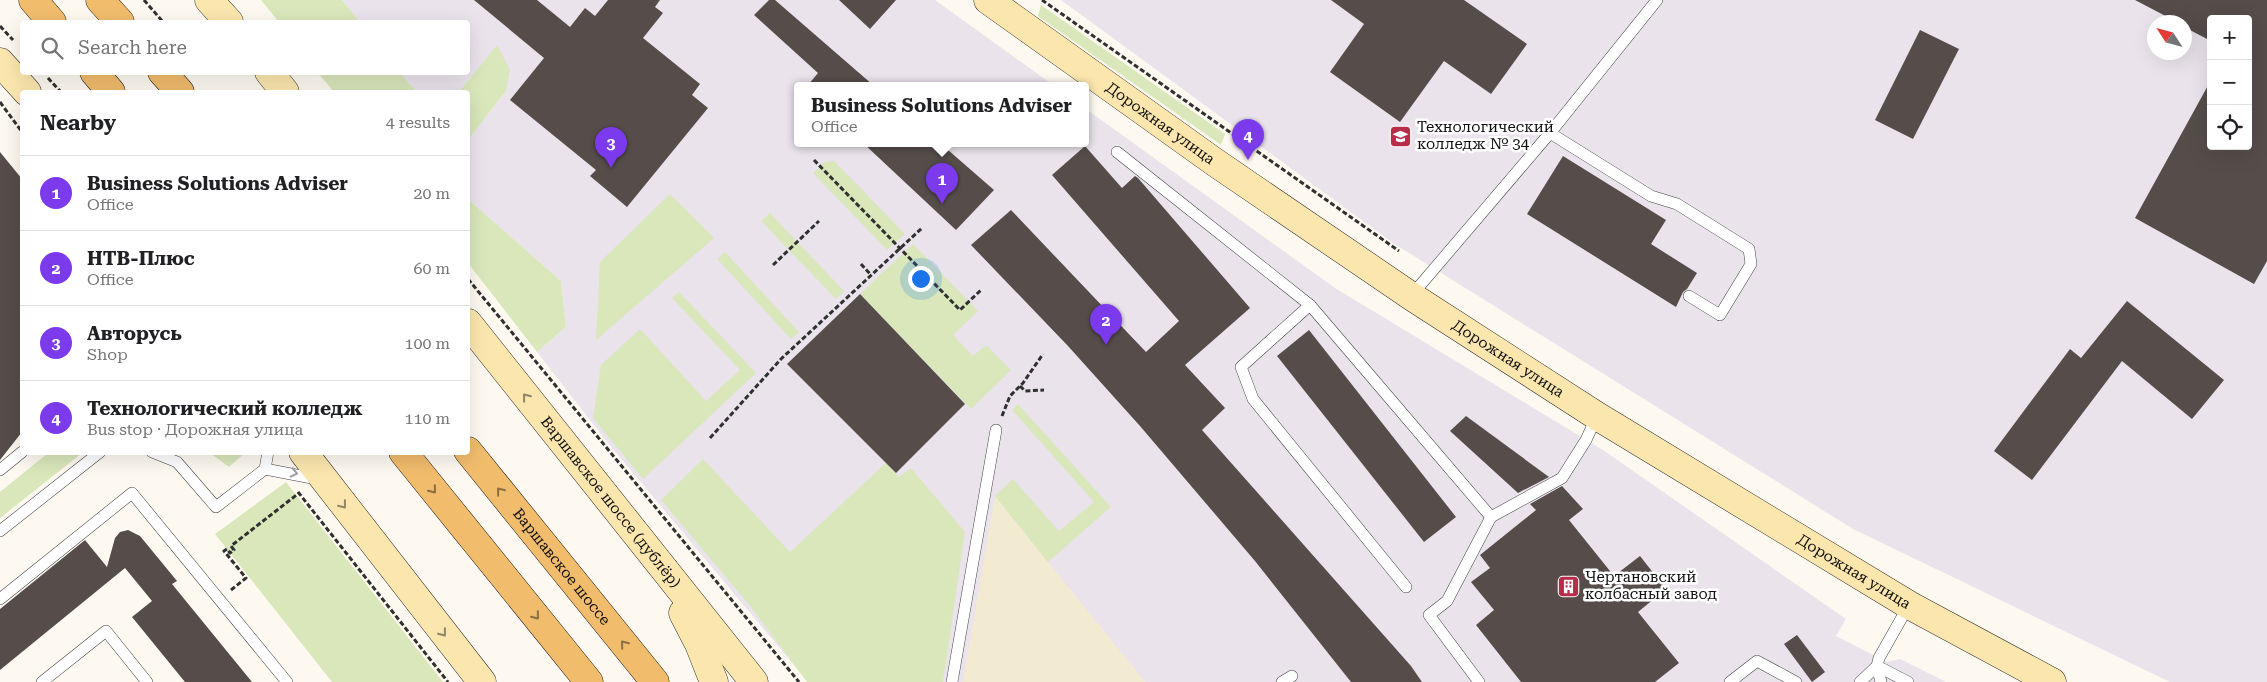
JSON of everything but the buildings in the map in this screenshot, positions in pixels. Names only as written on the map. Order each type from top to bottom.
[{"type":"main road","points":[[32,0],[50,20]]},
{"type":"main road","points":[[100,0],[118,20]]},
{"type":"main road","points":[[209,0],[227,20]]},
{"type":"main road","name":"Дорожная улица","points":[[988,0],[1216,163],[1411,296],[1598,416],[1909,605],[2052,682]]},
{"type":"main road","points":[[8,53],[26,90]]},
{"type":"main road","points":[[97,75],[109,90]]},
{"type":"main road","points":[[165,75],[178,90]]},
{"type":"main road","points":[[271,75],[283,90]]},
{"type":"main road","name":"Варшавское шоссе (дублёр)","points":[[470,326],[621,518],[754,682]]},
{"type":"main road","name":"Варшавское шоссе","points":[[470,452],[655,682]]},
{"type":"main road","points":[[305,455],[482,682]]},
{"type":"main road","points":[[405,455],[589,682]]},
{"type":"main road","points":[[621,518],[674,596],[700,644],[714,682]]},
{"type":"lane","points":[[1411,296],[1550,133],[1657,0]]},
{"type":"lane","points":[[1550,133],[1650,196],[1677,204],[1749,249],[1751,264],[1720,314],[1689,296]]},
{"type":"lane","points":[[1117,152],[1310,305],[1491,517]]},
{"type":"lane","points":[[1310,305],[1241,367],[1253,399],[1406,587]]},
{"type":"lane","points":[[1479,682],[1429,614],[1446,601],[1491,517],[1562,478],[1586,440],[1598,416]]},
{"type":"lane","points":[[952,682],[996,430]]},
{"type":"lane","points":[[0,470],[20,454]]},
{"type":"lane","points":[[0,531],[96,455]]},
{"type":"lane","points":[[160,455],[177,462],[216,507],[265,469],[282,470],[323,480]]},
{"type":"lane","points":[[265,469],[267,455]]},
{"type":"lane","points":[[0,599],[132,493],[287,682]]},
{"type":"lane","points":[[1881,682],[1877,666],[1879,658],[1909,605]]},
{"type":"lane","points":[[42,682],[106,632],[147,682]]},
{"type":"lane","points":[[1730,682],[1757,661],[1796,682]]},
{"type":"lane","points":[[1860,682],[1877,666]]},
{"type":"lane","points":[[1877,666],[1908,682]]},
{"type":"path","points":[[144,0],[161,20]]},
{"type":"path","points":[[1042,0],[1399,251]]},
{"type":"path","points":[[0,26],[8,53]]},
{"type":"path","points":[[46,75],[59,90]]},
{"type":"path","points":[[0,102],[20,129]]},
{"type":"path","points":[[814,160],[960,310],[982,289]]},
{"type":"path","points":[[773,265],[819,221]]},
{"type":"path","points":[[710,438],[782,359],[922,228]]},
{"type":"path","points":[[861,264],[871,275]]},
{"type":"path","points":[[470,281],[799,682]]},
{"type":"path","points":[[996,430],[1010,396],[1020,386],[1043,354]]},
{"type":"path","points":[[1020,386],[1025,391],[1044,390]]},
{"type":"path","points":[[282,470],[448,682]]},
{"type":"path","points":[[219,599],[246,578],[224,551],[227,549],[230,553],[234,550],[231,546],[299,493]]},
{"type":"shaded area","points":[[342,0],[935,0],[1049,82],[794,82],[794,147],[1089,147],[1089,111],[1335,288],[1603,450],[1846,619],[1836,636],[1887,662],[1900,659],[1946,682],[808,682],[608,443],[537,352],[566,327],[561,281],[470,201],[470,137],[506,91],[497,46],[461,90],[415,90],[402,75],[470,75],[470,20],[358,20]]},
{"type":"shaded area","points":[[1061,0],[2267,0],[2267,682],[2170,682],[1853,529],[1393,243]]},
{"type":"shaded area","points":[[995,496],[1048,562],[1145,682],[963,682]]},
{"type":"green space","points":[[261,0],[342,0],[358,20],[277,20]]},
{"type":"green space","points":[[1041,5],[1225,134],[1221,145],[1038,16]]},
{"type":"green space","points":[[497,45],[510,70],[506,91],[470,137],[470,90],[461,90]]},
{"type":"green space","points":[[320,75],[402,75],[415,90],[332,90]]},
{"type":"green space","points":[[834,161],[905,234],[887,250],[813,173],[824,162]]},
{"type":"green space","points":[[670,194],[714,238],[596,340],[600,262]]},
{"type":"green space","points":[[470,201],[561,281],[566,327],[537,352],[470,266]]},
{"type":"green space","points":[[770,213],[844,291],[836,299],[761,221]]},
{"type":"green space","points":[[913,244],[978,311],[953,335],[973,356],[986,345],[1011,370],[971,409],[860,294]]},
{"type":"green space","points":[[725,252],[799,332],[791,339],[717,259]]},
{"type":"green space","points":[[679,292],[756,373],[643,479],[593,418],[601,365],[640,329],[706,401],[740,370],[672,298]]},
{"type":"green space","points":[[1018,404],[1111,507],[1048,562],[995,496],[1013,479],[1059,531],[1094,502],[1012,410]]},
{"type":"green space","points":[[46,455],[79,455],[0,518],[0,492]]},
{"type":"green space","points":[[213,455],[243,455],[229,467]]},
{"type":"green space","points":[[703,459],[790,552],[886,463],[899,477],[911,468],[965,532],[943,682],[807,682],[751,607],[661,500]]},
{"type":"green space","points":[[286,482],[443,682],[332,682],[215,534]]},
{"type":"place","name":"Технологический колледж № 34","points":[[1401,136]]},
{"type":"place","name":"Технологический колледж","points":[[1248,160]]},
{"type":"place","name":"Авторусь","points":[[611,168]]},
{"type":"place","name":"Business Solutions Adviser","points":[[942,204]]},
{"type":"place","name":"НТВ-Плюс","points":[[1106,345]]},
{"type":"place","name":"Чертановский колбасный завод","points":[[1569,586]]}]
